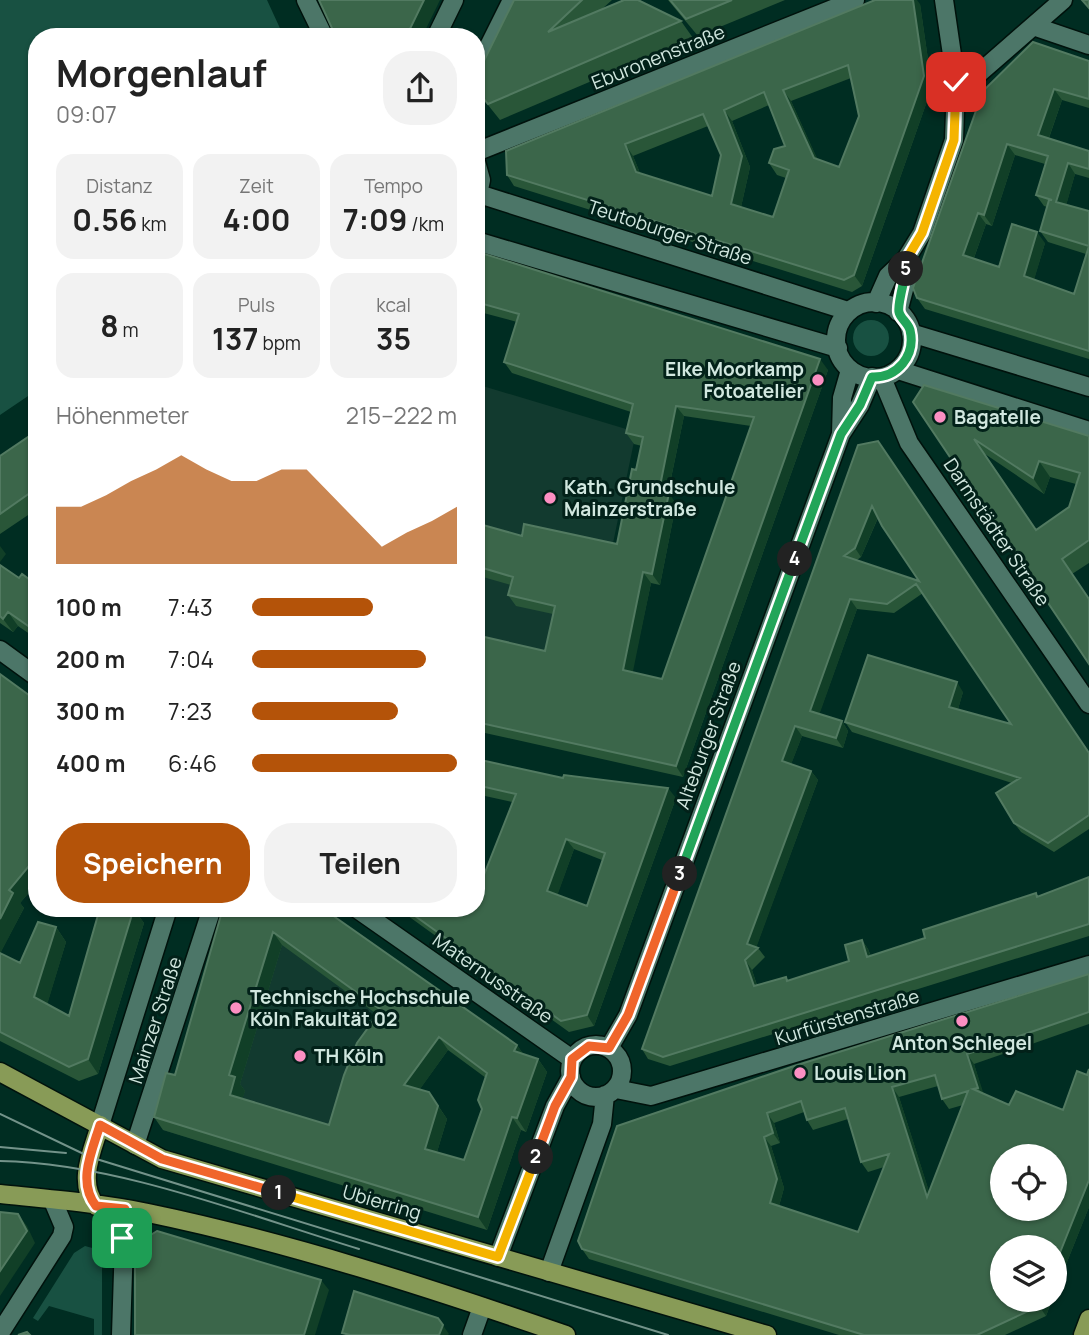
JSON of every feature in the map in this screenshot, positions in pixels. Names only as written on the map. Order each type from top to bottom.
[{"type":"main road","name":"Ubierring","points":[[0,1072],[135,1144],[179,1164],[767,1335]]},
{"type":"main road","points":[[96,1206],[86,1187],[87,1170],[100,1125]]},
{"type":"main road","points":[[0,1194],[125,1209],[209,1227],[482,1307],[524,1329],[566,1335]]},
{"type":"main road","points":[[1083,1335],[1089,1319]]},
{"type":"street","points":[[306,0],[320,28]]},
{"type":"street","points":[[440,28],[454,0]]},
{"type":"street","points":[[485,54],[512,0]]},
{"type":"street","name":"Eburonenstraße","points":[[485,148],[855,0]]},
{"type":"street","points":[[877,303],[888,276],[906,260],[922,233],[954,140],[956,82],[944,0]]},
{"type":"street","points":[[956,82],[977,75],[1036,27],[1063,0]]},
{"type":"street","points":[[1036,27],[1089,45]]},
{"type":"street","name":"Teutoburger Straße","points":[[485,200],[848,311]]},
{"type":"street","points":[[485,244],[838,348]]},
{"type":"street","points":[[898,312],[905,282],[906,260]]},
{"type":"street","points":[[1089,387],[911,333],[898,312],[877,303],[863,303],[848,311],[837,328],[838,348],[850,370],[884,375],[1089,431]]},
{"type":"street","name":"Alteburger Straße","points":[[609,1048],[628,1015],[841,434],[884,375],[911,347],[911,333]]},
{"type":"street","name":"Alteburger Straße","points":[[841,434],[842,398],[850,370]]},
{"type":"street","name":"Darmstädter Straße","points":[[884,375],[909,443],[1089,704]]},
{"type":"street","points":[[0,650],[28,670]]},
{"type":"street","name":"Mainzer Straße","points":[[100,1125],[165,917]]},
{"type":"street","name":"Mainzer Straße","points":[[135,1144],[209,917]]},
{"type":"street","name":"Maternusstraße","points":[[369,917],[572,1059]]},
{"type":"street","name":"Kurfürstenstraße","points":[[611,1092],[651,1096],[1089,965]]},
{"type":"street","points":[[498,1257],[555,1106],[571,1077],[572,1059],[589,1046],[609,1048],[621,1062],[622,1070],[611,1092],[549,1272]]},
{"type":"street","points":[[571,1077],[585,1095],[611,1092]]},
{"type":"street","points":[[0,1333],[62,1236],[64,1227],[53,1200]]},
{"type":"street","points":[[121,1335],[125,1209]]},
{"type":"street","points":[[472,1335],[482,1307]]},
{"type":"shaded area","name":"Kath. Grundschule Mainzerstraße","points":[[485,387],[636,432],[587,669],[485,647]]},
{"type":"shaded area","name":"TH Köln","points":[[234,918],[457,1006],[365,1191],[163,1130]]},
{"type":"green space","points":[[0,0],[267,0],[280,28],[28,28],[28,396],[0,415]]},
{"type":"green space","points":[[871,320],[884,325],[889,338],[884,351],[871,356],[858,351],[853,338],[858,325]]},
{"type":"green space","points":[[85,1246],[96,1249],[102,1257],[102,1335],[94,1335],[94,1319],[49,1306],[38,1321],[33,1318],[74,1253]]},
{"type":"building","points":[[319,0],[424,0],[410,28],[332,28]]},
{"type":"building","points":[[514,0],[582,0],[548,32],[624,0],[638,0],[681,21],[488,104],[485,100],[485,59]]},
{"type":"building","points":[[670,0],[732,0],[686,19]]},
{"type":"building","points":[[875,0],[913,0],[924,76],[854,275],[844,280],[507,175],[506,151]],"holes":[[[848,65],[859,116],[839,167],[814,158],[783,90]],[[764,92],[785,146],[774,149],[769,163],[789,170],[773,217],[731,204],[742,156],[724,110]],[[703,114],[721,155],[712,196],[636,172],[625,144]]]},
{"type":"building","points":[[1033,42],[1089,61],[1089,99],[1054,89],[1038,135],[1089,151],[1089,169],[1068,163],[1056,202],[1089,211],[1089,246],[1089,351],[917,298],[913,288],[983,91]],"holes":[[[1007,144],[1048,156],[1036,195],[1052,200],[1049,200],[1040,231],[1089,246],[1074,294],[1024,276],[1037,232],[1012,224],[999,267],[963,255],[978,213],[984,215]]]},
{"type":"building","points":[[485,254],[820,359],[676,766],[485,724],[485,637],[545,651],[555,606],[508,595],[513,577],[485,569],[485,526],[522,536],[524,524],[617,544],[632,469],[636,470],[643,437],[626,433],[633,404],[504,362],[519,314],[485,305]],"holes":[[[676,406],[754,417],[662,679],[623,670],[643,572],[652,574],[669,493],[659,491]]]},
{"type":"building","points":[[924,385],[1089,436],[1089,540],[1062,559],[1089,599],[1089,664],[913,402]],"holes":[[[974,439],[1033,478],[1039,461],[1080,473],[1069,507],[1036,530]]]},
{"type":"building","points":[[28,437],[28,494],[0,514],[0,456]]},
{"type":"building","points":[[878,441],[1089,753],[1089,815],[1048,843],[1014,823],[996,793],[1020,778],[845,722],[868,655],[957,682],[949,707],[1011,724],[916,584],[887,604],[850,599],[810,711],[842,721],[836,738],[795,726],[782,761],[811,771],[747,944],[758,948],[745,960],[754,986],[786,977],[787,981],[849,961],[845,945],[862,940],[867,957],[925,938],[923,930],[1036,893],[1037,897],[1089,877],[1089,924],[663,1057],[642,1049],[858,445]],"holes":[[[872,506],[882,526],[919,581],[844,556],[855,548]]]},
{"type":"building","points":[[0,565],[19,578],[22,574],[28,578],[28,626],[8,612],[3,619],[0,616]]},
{"type":"building","points":[[0,674],[28,694],[28,867],[9,890],[13,893],[0,919]]},
{"type":"building","points":[[485,761],[563,778],[564,775],[668,788],[587,1015],[561,1021],[417,917],[485,917],[485,872],[516,794],[485,787]],"holes":[[[566,839],[605,853],[587,906],[547,891]]]},
{"type":"building","points":[[97,917],[131,917],[88,1059],[69,1067],[0,1032],[0,953],[20,963],[38,922],[56,927],[34,997],[69,1016]]},
{"type":"building","name":"TH Köln","points":[[220,917],[335,917],[517,1045],[514,1051],[538,1059],[517,1118],[512,1117],[478,1217],[154,1117],[166,1073],[175,1075]],"holes":[[[273,932],[381,1010],[357,1043],[329,1125],[230,1095],[235,1077],[229,1075]],[[439,1037],[487,1073],[478,1100],[482,1109],[464,1160],[425,1149],[438,1106],[429,1092],[404,1085]]]},
{"type":"building","points":[[1089,974],[1089,1012],[967,1054],[978,1088],[973,1089],[1009,1105],[1016,1091],[1063,1110],[1077,1071],[1087,1075],[1089,1069],[1089,1180],[1067,1235],[990,1235],[990,1312],[1026,1312],[977,1335],[864,1335],[582,1249],[578,1241],[617,1126],[794,1066]],"holes":[[[935,1075],[942,1099],[968,1091],[927,1197],[892,1087]],[[801,1101],[807,1120],[845,1108],[861,1162],[889,1154],[858,1232],[770,1203],[777,1179],[764,1137],[773,1133],[767,1113]]]},
{"type":"building","points":[[0,1212],[18,1214],[27,1231],[0,1271]]},
{"type":"building","points":[[157,1231],[321,1280],[304,1335],[135,1335],[135,1245]]},
{"type":"building","points":[[354,1291],[438,1318],[443,1325],[439,1335],[342,1333]]},
{"type":"tram line","points":[[0,1114],[90,1157],[668,1335]]},
{"type":"tram line","points":[[0,1147],[66,1153]]},
{"type":"tram line","points":[[0,1161],[44,1164],[135,1181],[359,1249]]},
{"type":"place","name":"Elke Moorkamp Fotoatelier","points":[[818,380]]},
{"type":"place","name":"Bagatelle","points":[[940,417]]},
{"type":"place","name":"Kath. Grundschule Mainzerstraße","points":[[550,498]]},
{"type":"place","name":"Technische Hochschule Köln Fakultät 02","points":[[236,1008]]},
{"type":"place","name":"Anton Schlegel","points":[[962,1021]]},
{"type":"place","name":"TH Köln","points":[[300,1056]]},
{"type":"place","name":"Louis Lion","points":[[800,1073]]},
{"type":"route","points":[[122,1238],[125,1209],[96,1206],[86,1187],[87,1170],[100,1125],[162,1159],[498,1257],[555,1106],[571,1077],[572,1059],[589,1046],[609,1048],[628,1015],[841,434],[860,405],[872,377],[883,378],[898,370],[907,359],[911,347],[911,333],[898,312],[905,282],[906,260],[922,233],[954,140],[956,82]]}]
